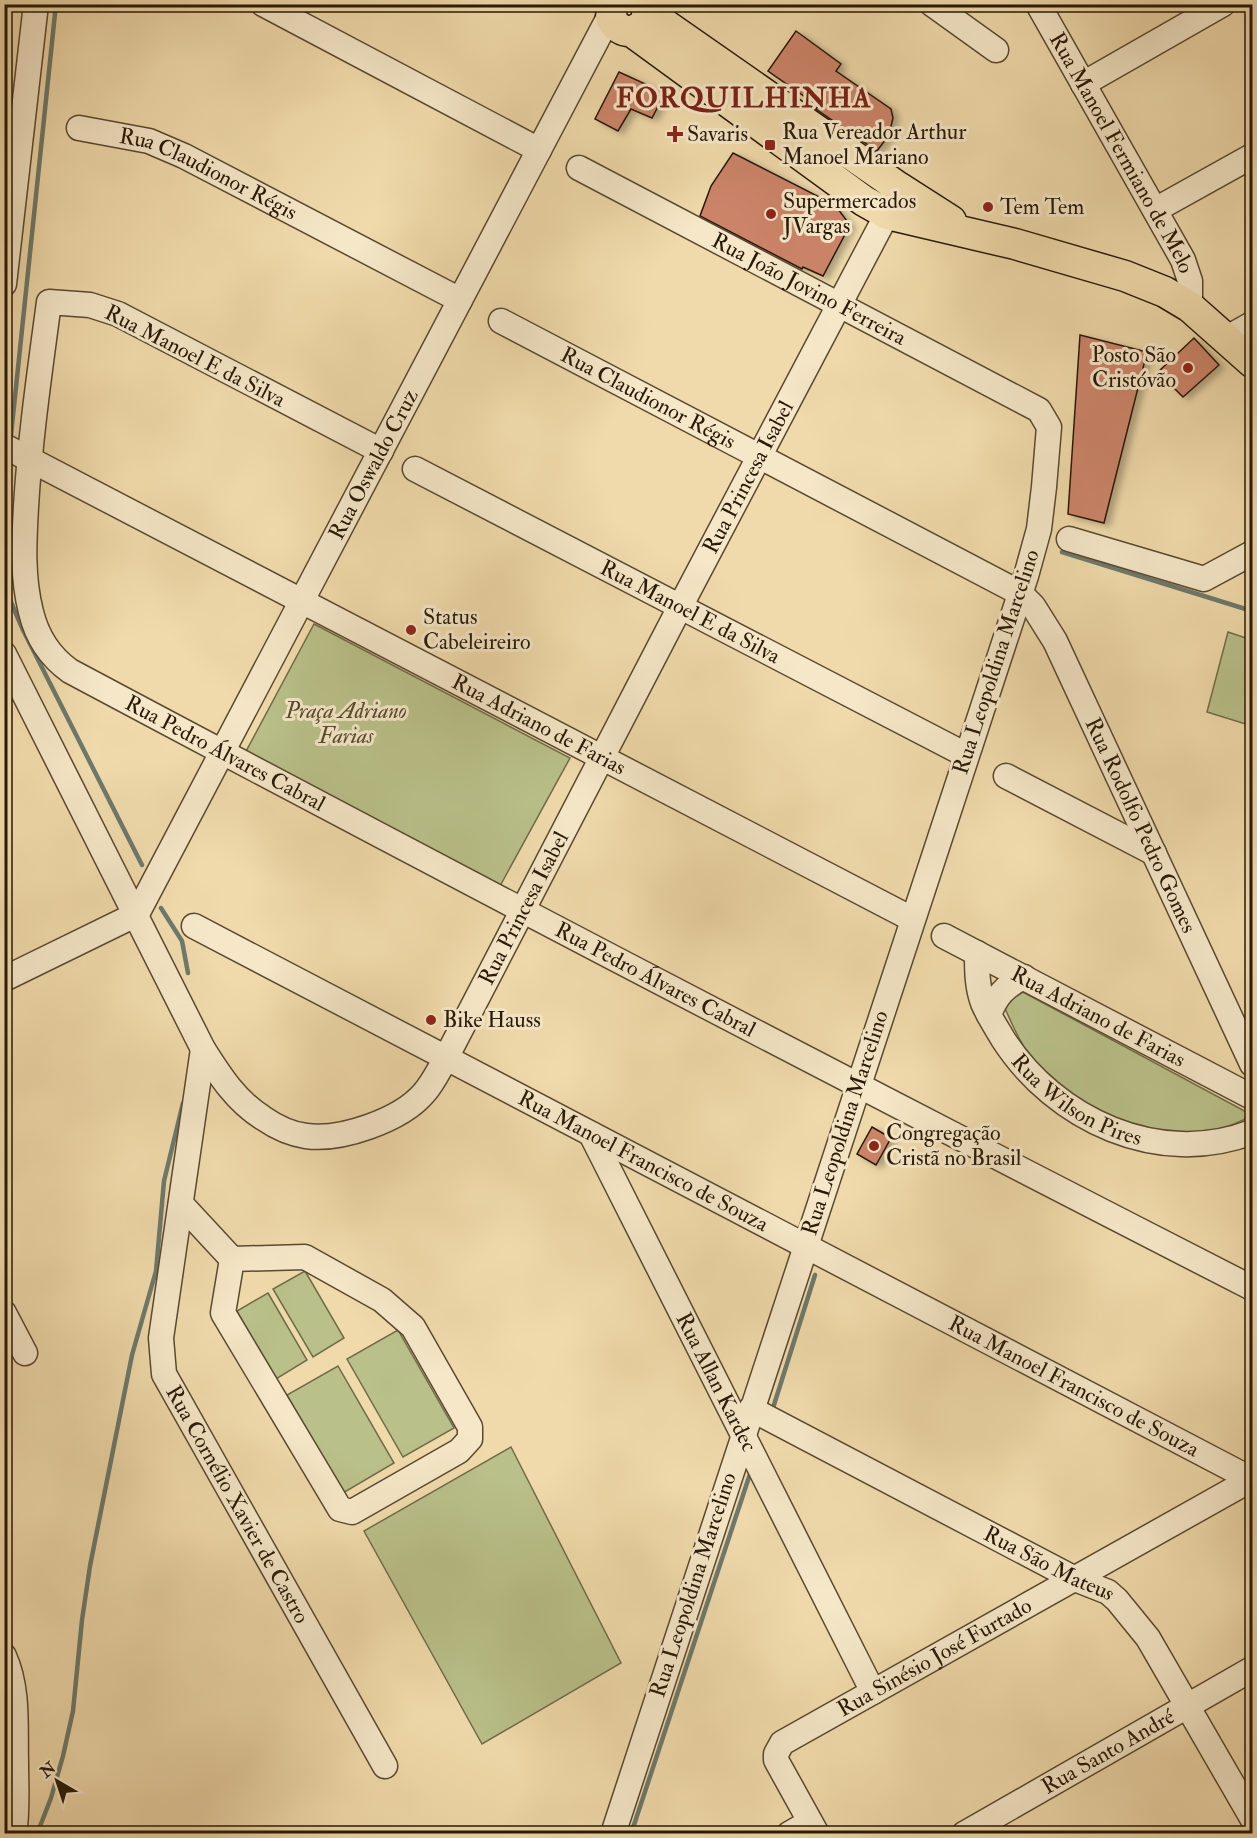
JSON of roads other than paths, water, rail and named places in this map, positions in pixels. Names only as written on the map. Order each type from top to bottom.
[{"type":"main road","points":[[630,10],[764,92],[898,187],[969,232]]},
{"type":"main road","points":[[630,10],[747,116],[864,201],[887,214],[969,232],[1125,276],[1165,292],[1240,331],[1252,362]]},
{"type":"main road","points":[[747,116],[764,92]]},
{"type":"street","points":[[4,284],[14,121],[36,4]]},
{"type":"street","points":[[263,4],[539,150]]},
{"type":"street","points":[[932,4],[996,50]]},
{"type":"street","name":"Rua Manoel Fermiano de Melo","points":[[1038,4],[1183,260],[1190,281],[1190,307]]},
{"type":"street","points":[[1083,84],[1223,4]]},
{"type":"street","name":"Rua Oswaldo Cruz","points":[[136,914],[539,150],[630,10]]},
{"type":"street","name":"Rua Claudionor Régis","points":[[78,128],[149,141],[176,152],[460,300]]},
{"type":"street","points":[[1155,210],[1252,156]]},
{"type":"street","name":"Rua João Jovino Ferreira","points":[[579,168],[1039,410]]},
{"type":"street","name":"Rua Princesa Isabel","points":[[4,654],[203,1049],[227,1085],[249,1108],[278,1127],[307,1136],[324,1136],[365,1128],[401,1111],[424,1093],[446,1058],[680,606],[887,214],[898,187]]},
{"type":"street","name":"Rua Manoel E da Silva","points":[[29,459],[49,302],[90,305],[118,314],[381,451]]},
{"type":"street","name":"Rua Claudionor Régis","points":[[501,321],[1020,593]]},
{"type":"street","name":"Rua Leopoldina Marcelino","points":[[613,1833],[742,1434],[1020,593],[1039,529],[1044,487],[1048,427],[1039,410]]},
{"type":"street","name":"Rua Adriano de Farias","points":[[4,446],[912,919]]},
{"type":"street","name":"Rua Pedro Álvares Cabral","points":[[29,459],[24,572],[31,613],[38,632],[51,655],[70,671],[857,1086],[1252,1288]]},
{"type":"street","name":"Rua Manoel E da Silva","points":[[415,469],[966,755]]},
{"type":"street","points":[[1069,539],[1204,579],[1252,553]]},
{"type":"street","name":"Rua Rodolfo Pedro Gomes","points":[[1020,593],[1033,606],[1055,641],[1252,1064]]},
{"type":"street","points":[[1006,776],[1154,853]]},
{"type":"street","points":[[4,979],[136,914]]},
{"type":"street","name":"Rua Manoel Francisco de Souza","points":[[194,926],[1252,1479]]},
{"type":"street","name":"Rua Adriano de Farias","points":[[944,936],[1252,1097]]},
{"type":"street","name":"Rua Wilson Pires","points":[[977,953],[979,988],[989,1015],[1018,1060],[1059,1099],[1078,1112],[1116,1131],[1140,1139],[1180,1144],[1222,1141],[1252,1131]]},
{"type":"street","points":[[989,1015],[999,994],[1023,977]]},
{"type":"street","name":"Rua Cornélio Xavier de Castro","points":[[203,1049],[161,1338],[164,1374],[385,1766]]},
{"type":"street","name":"Rua Allan Kardec","points":[[591,1134],[873,1692]]},
{"type":"street","points":[[181,1204],[232,1259],[305,1257],[382,1300],[413,1327],[470,1427],[470,1439],[459,1451],[352,1512],[340,1509],[223,1313],[232,1259]]},
{"type":"street","points":[[4,1313],[25,1353]]},
{"type":"street","name":"Rua São Mateus","points":[[751,1409],[1075,1579],[1099,1587],[1117,1600],[1148,1638],[1252,1818]]},
{"type":"street","name":"Rua Sinésio José Furtado","points":[[805,1830],[778,1765],[776,1754],[783,1743],[1252,1479]]},
{"type":"street","points":[[4,1656],[10,1667],[14,1687],[10,1797],[17,1816],[14,1833]]},
{"type":"street","name":"Rua Santo André","points":[[964,1833],[1252,1669]]},
{"type":"waterway","points":[[11,435],[56,4]]},
{"type":"waterway","points":[[4,501],[6,463]]},
{"type":"waterway","points":[[1062,552],[1252,611]]},
{"type":"waterway","points":[[4,586],[23,630],[142,865]]},
{"type":"waterway","points":[[161,908],[182,941],[188,973]]},
{"type":"waterway","points":[[37,1834],[51,1798],[73,1711],[90,1566],[132,1355],[156,1271],[164,1181],[183,1103]]},
{"type":"waterway","points":[[773,1408],[815,1275]]},
{"type":"waterway","points":[[631,1834],[750,1474]]},
{"type":"place","name":"Savaris","points":[[675,134]]},
{"type":"place","name":"Rua Vereador Arthur Manoel Mariano","points":[[770,145]]},
{"type":"place","name":"Tem Tem","points":[[988,207]]},
{"type":"place","name":"Supermercados JVargas","points":[[771,214]]},
{"type":"place","name":"Posto São Cristóvão","points":[[1188,368]]},
{"type":"place","name":"Status Cabeleireiro","points":[[411,630]]},
{"type":"place","name":"Bike Hauss","points":[[431,1020]]},
{"type":"place","name":"Congregação Cristã no Brasil","points":[[874,1146]]},
{"type":"district","name":"FORQUILHINHA","points":[[744,98]]},
{"type":"park label","name":"Praça Adriano Farias","points":[[346,724]]}]
